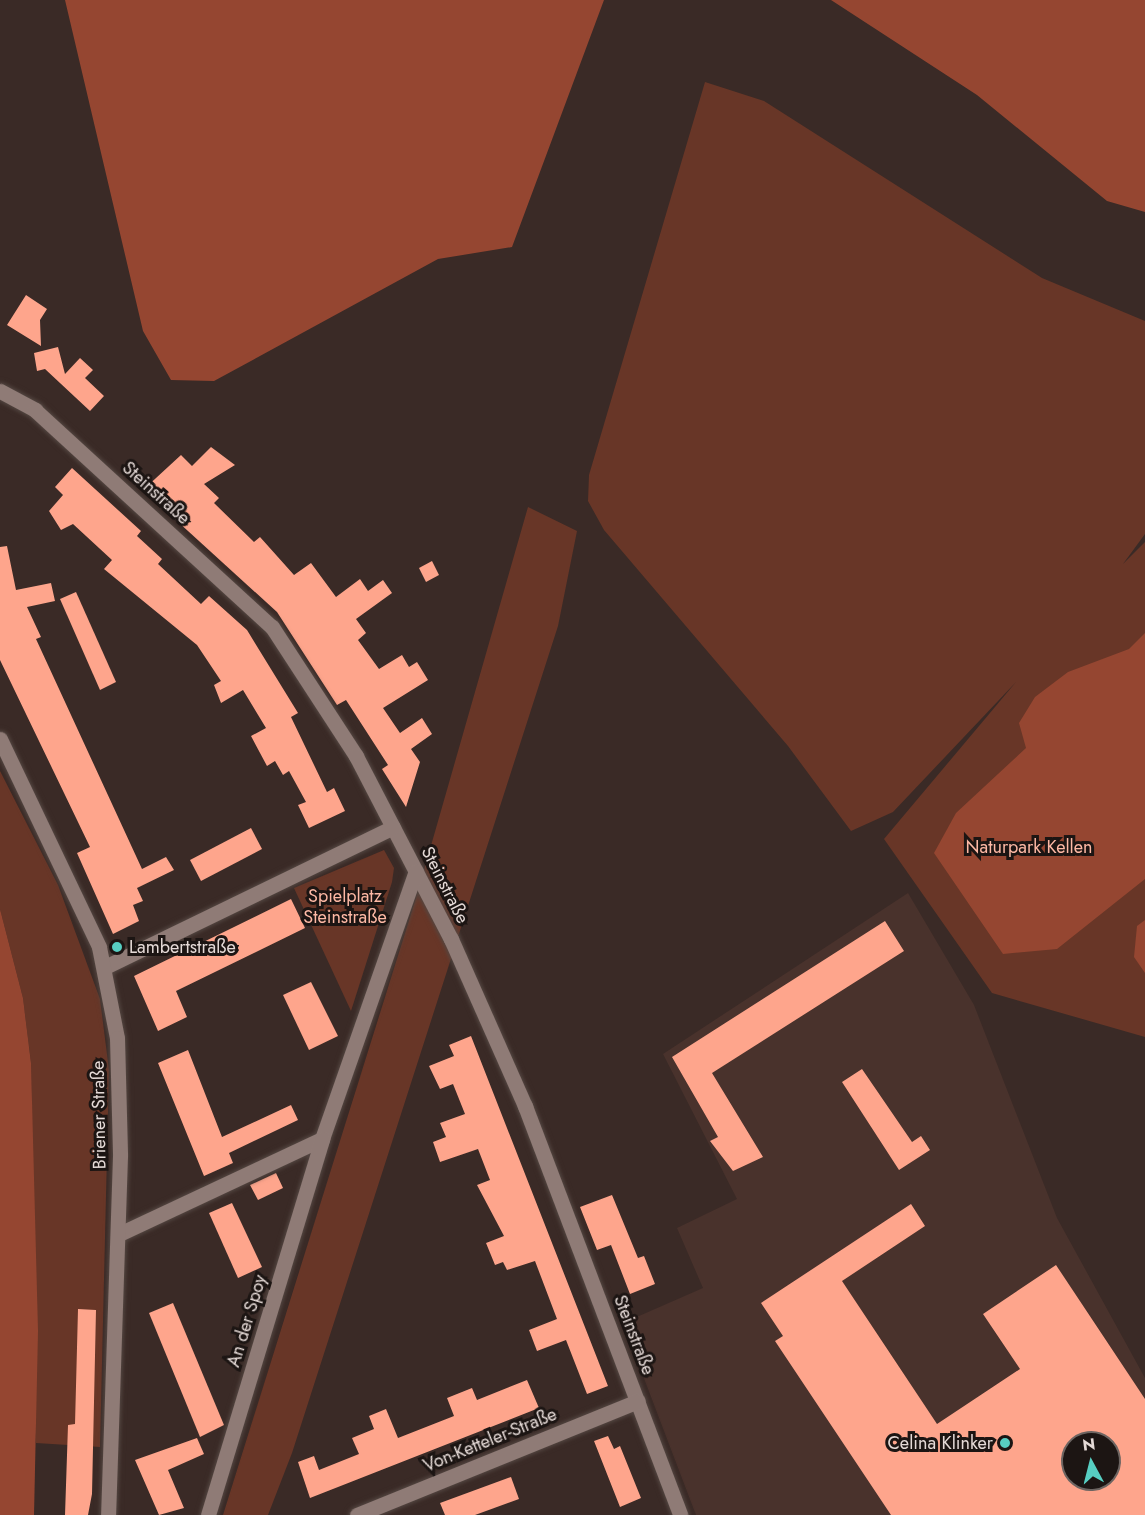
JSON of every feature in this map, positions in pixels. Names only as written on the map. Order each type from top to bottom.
[{"type":"street","name":"Steinstraße","points":[[0,391],[35,410],[272,627],[356,756],[416,871],[525,1106],[680,1515]]},
{"type":"street","name":"Briener Straße","points":[[0,740],[105,968],[121,1105],[119,1234],[108,1515]]},
{"type":"street","points":[[105,968],[393,826]]},
{"type":"street","name":"An der Spoy","points":[[208,1515],[322,1139],[416,871]]},
{"type":"street","points":[[119,1234],[322,1139]]},
{"type":"street","name":"Von-Ketteler-Straße","points":[[357,1515],[638,1401]]},
{"type":"shaded area","points":[[65,0],[604,0],[512,247],[438,259],[214,381],[171,380],[143,331]]},
{"type":"shaded area","points":[[831,0],[1145,0],[1145,212],[1107,201],[977,95]]},
{"type":"shaded area","points":[[1145,633],[1145,879],[1057,949],[1003,954],[934,853],[956,813],[1026,748],[1019,723],[1035,697],[1068,672],[1129,649]]},
{"type":"shaded area","points":[[908,893],[974,1005],[1057,1218],[1145,1378],[1145,1515],[696,1515],[623,1323],[703,1288],[677,1228],[737,1199],[663,1054]]},
{"type":"shaded area","points":[[0,909],[23,998],[31,1063],[38,1331],[34,1515],[0,1515]]},
{"type":"shaded area","points":[[1145,920],[1145,973],[1134,957],[1137,926]]},
{"type":"green space","name":"Naturpark Kellen","points":[[705,82],[764,101],[1042,278],[1145,321],[1145,534],[1123,564],[1145,542],[1145,1037],[992,993],[884,839],[1016,682],[893,812],[851,831],[788,746],[604,530],[588,501],[589,475]]},
{"type":"green space","points":[[528,507],[577,531],[558,626],[292,1453],[268,1515],[223,1515],[416,898]]},
{"type":"green space","points":[[0,771],[58,885],[100,999],[109,1070],[100,1447],[36,1443],[31,1063],[23,998],[0,909]]},
{"type":"green space","name":"Spielplatz Steinstraße","points":[[384,850],[394,868],[392,882],[351,1011],[294,888]]},
{"type":"building","points":[[26,295],[47,309],[40,320],[41,346],[7,325]]},
{"type":"building","points":[[58,347],[65,374],[80,358],[93,370],[85,378],[104,396],[90,411],[45,369],[37,371],[34,353]]},
{"type":"building","points":[[211,447],[235,465],[204,484],[219,498],[214,503],[254,542],[260,537],[294,575],[311,563],[336,597],[360,579],[368,591],[383,580],[392,593],[356,619],[366,633],[358,640],[379,669],[402,655],[409,667],[417,662],[428,680],[383,708],[400,733],[422,718],[432,734],[411,749],[420,762],[406,807],[382,769],[388,765],[346,700],[337,705],[277,612],[143,490],[181,455],[192,466]]},
{"type":"building","points":[[72,468],[141,531],[137,536],[162,559],[158,564],[201,604],[209,596],[247,630],[298,713],[291,717],[327,792],[334,788],[345,811],[309,828],[298,805],[306,802],[289,771],[283,775],[275,761],[267,766],[251,736],[266,728],[243,690],[221,703],[214,685],[221,681],[197,645],[104,569],[112,560],[73,524],[61,530],[49,511],[63,495],[55,487]]},
{"type":"building","points":[[7,546],[16,590],[51,583],[55,601],[27,607],[41,637],[36,639],[142,869],[166,857],[174,870],[137,888],[143,901],[133,905],[139,921],[113,934],[77,853],[90,847],[0,660],[0,547]]},
{"type":"building","points":[[432,561],[439,575],[426,582],[419,568]]},
{"type":"building","points":[[76,592],[116,682],[100,690],[60,599]]},
{"type":"building","points":[[251,828],[262,849],[201,881],[190,860]]},
{"type":"building","points":[[291,899],[305,928],[176,991],[187,1017],[158,1031],[134,976]]},
{"type":"building","points":[[885,921],[904,951],[712,1073],[763,1157],[733,1171],[710,1141],[718,1137],[672,1057]]},
{"type":"building","points":[[311,982],[338,1036],[309,1050],[283,995]]},
{"type":"building","points":[[471,1036],[608,1386],[587,1394],[566,1340],[537,1351],[529,1330],[557,1319],[535,1261],[507,1270],[503,1262],[495,1265],[486,1243],[504,1236],[477,1185],[490,1180],[478,1149],[440,1162],[433,1142],[446,1137],[440,1123],[465,1114],[453,1084],[440,1089],[429,1066],[454,1056],[449,1045]]},
{"type":"building","points":[[188,1050],[222,1137],[291,1105],[298,1120],[229,1153],[233,1163],[204,1176],[158,1063]]},
{"type":"building","points":[[862,1069],[912,1142],[921,1136],[930,1150],[899,1170],[842,1082]]},
{"type":"building","points":[[276,1173],[283,1188],[258,1200],[250,1185]]},
{"type":"building","points":[[612,1195],[638,1258],[644,1256],[655,1284],[630,1294],[611,1245],[597,1250],[580,1207]]},
{"type":"building","points":[[232,1203],[262,1267],[238,1278],[209,1213]]},
{"type":"building","points":[[911,1204],[925,1226],[842,1281],[937,1424],[1020,1369],[983,1314],[1056,1265],[1145,1399],[1145,1515],[891,1515],[775,1341],[783,1336],[761,1303]]},
{"type":"building","points":[[173,1303],[224,1425],[200,1437],[149,1313]]},
{"type":"building","points":[[78,1309],[96,1310],[92,1494],[88,1515],[65,1515],[68,1425],[75,1424]]},
{"type":"building","points":[[527,1380],[539,1408],[310,1498],[298,1462],[314,1456],[319,1470],[359,1454],[352,1438],[374,1429],[369,1416],[386,1409],[398,1438],[454,1416],[447,1398],[472,1388],[477,1400]]},
{"type":"building","points":[[608,1436],[614,1449],[620,1446],[641,1498],[620,1507],[594,1441]]},
{"type":"building","points":[[197,1438],[204,1454],[168,1470],[184,1508],[159,1515],[135,1460]]},
{"type":"building","points":[[511,1477],[519,1499],[475,1515],[445,1515],[440,1503]]},
{"type":"place","name":"Lambertstraße","points":[[117,947]]},
{"type":"place","name":"Celina Klinker","points":[[1005,1443]]}]
